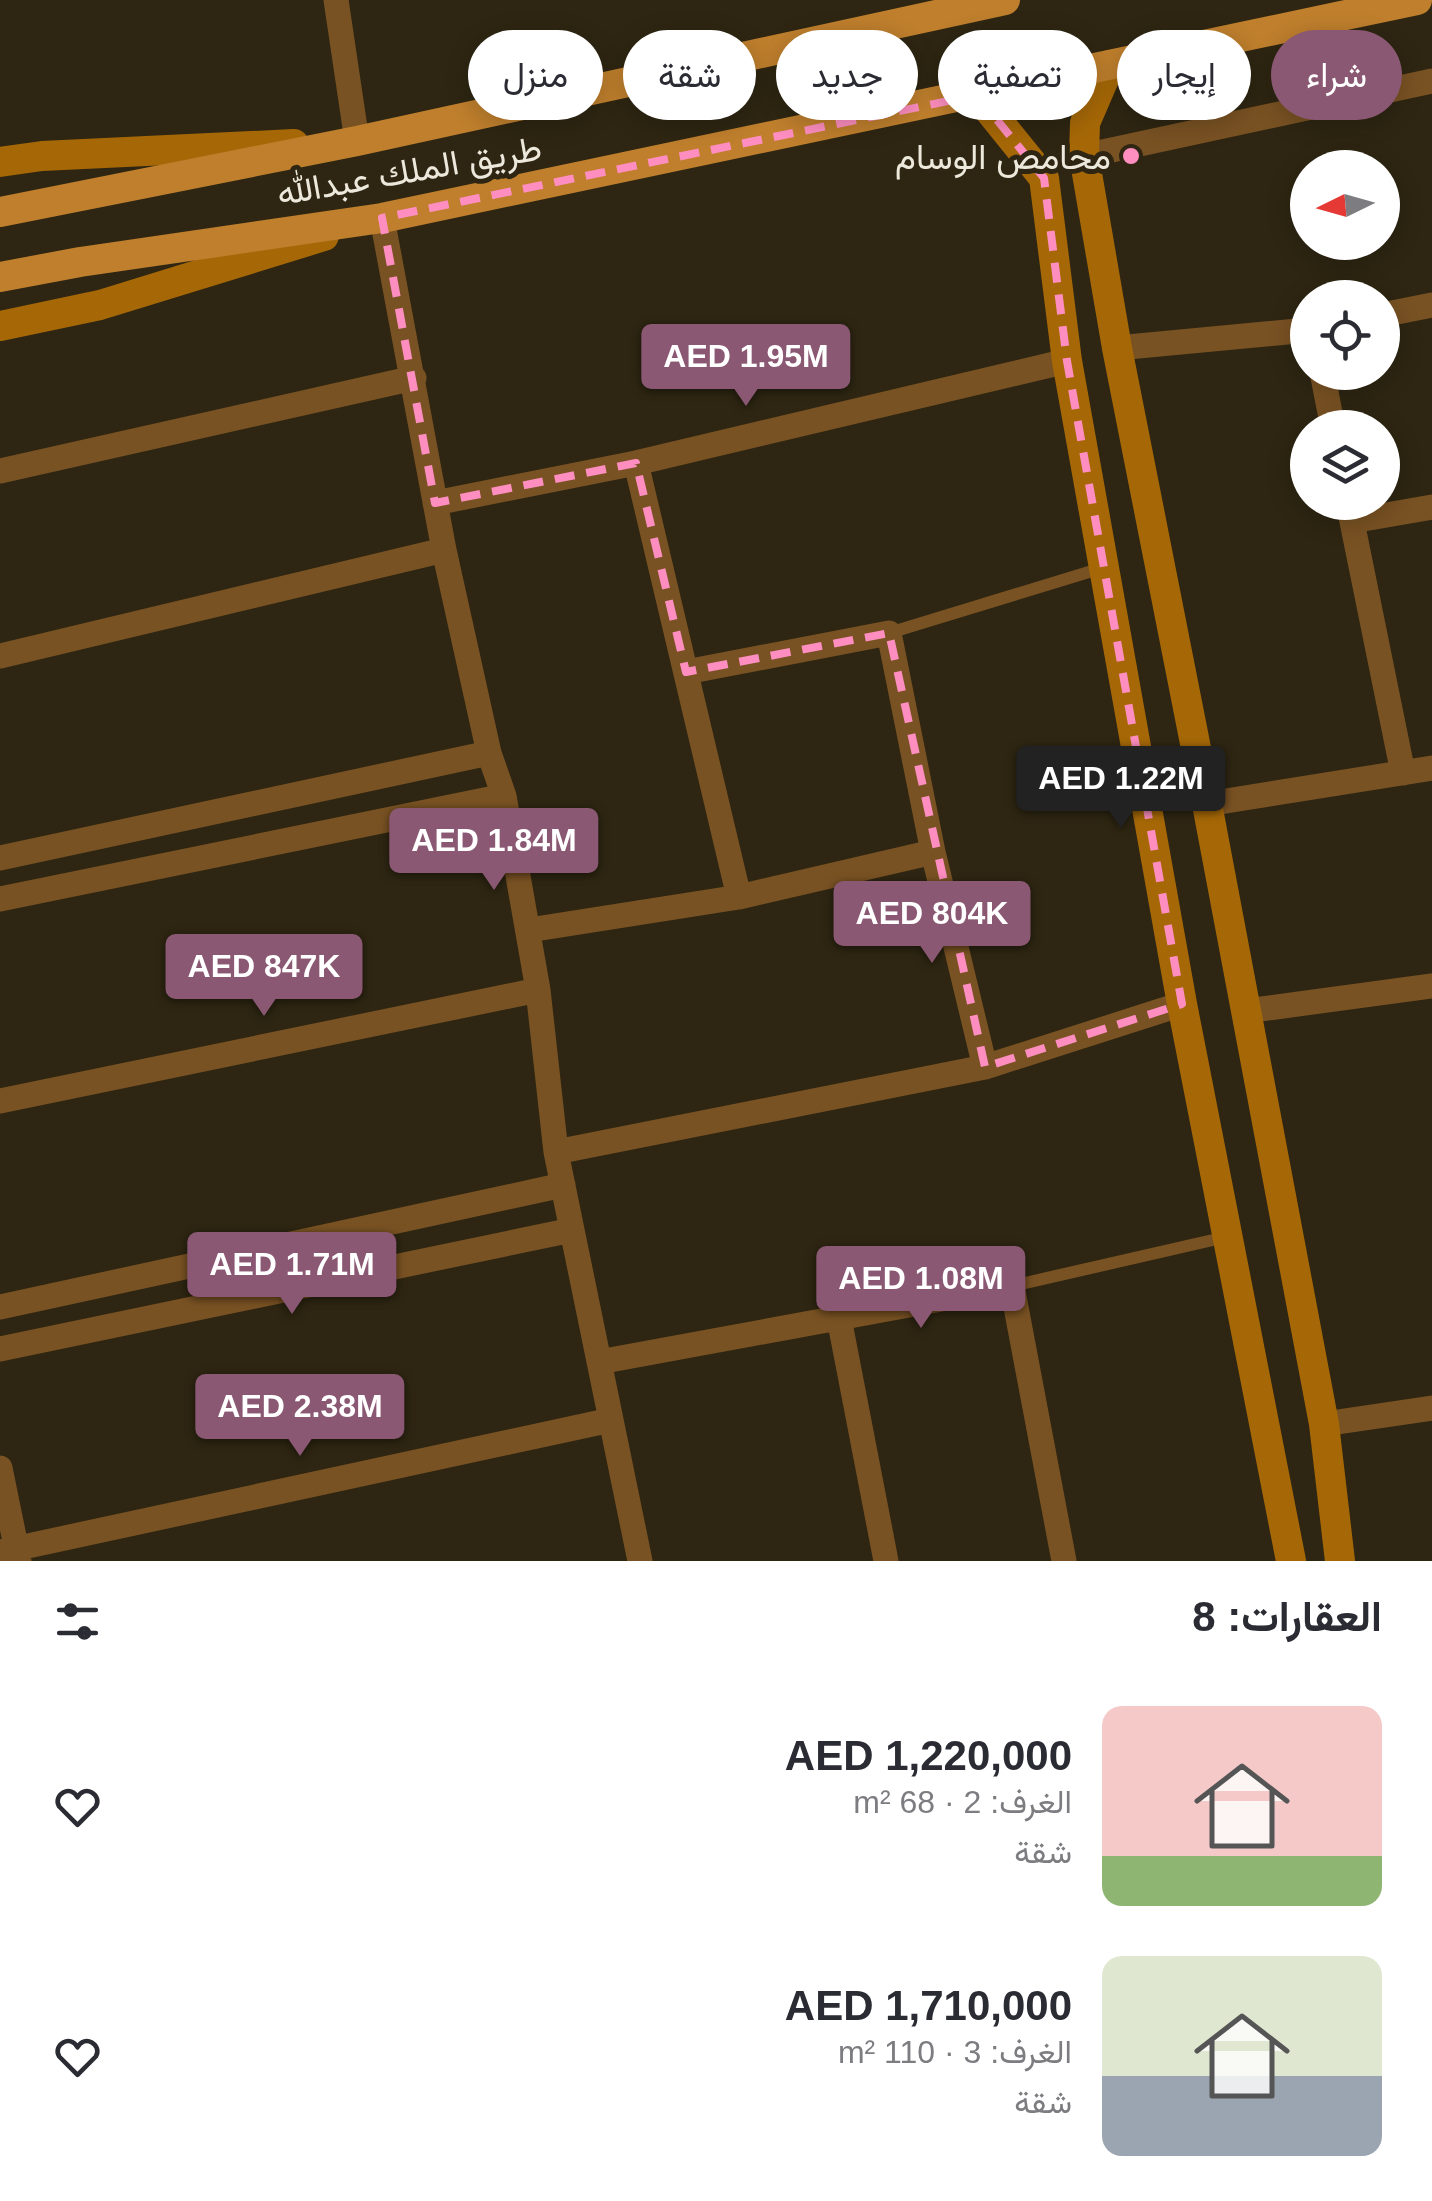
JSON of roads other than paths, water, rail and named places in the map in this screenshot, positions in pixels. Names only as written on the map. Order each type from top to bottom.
[{"type":"main road","name":"طريق الملك عبدالله","points":[[0,212],[357,141],[1005,0]]},
{"type":"main road","name":"طريق الملك عبدالله","points":[[1097,68],[1416,0]]},
{"type":"main road","name":"طريق الملك عبدالله","points":[[0,277],[382,218],[938,102]]},
{"type":"street","points":[[0,162],[42,156],[357,141],[336,0]]},
{"type":"street","points":[[1110,65],[1085,123],[1084,156],[1117,348],[1324,1424],[1340,1561]]},
{"type":"street","points":[[1084,156],[1432,81]]},
{"type":"street","points":[[998,120],[1044,178],[1066,362],[1182,1004],[1291,1561]]},
{"type":"street","points":[[0,326],[100,304],[382,218],[444,550],[489,753],[504,796],[538,990],[556,1152],[640,1561]]},
{"type":"street","points":[[1400,311],[1432,305]]},
{"type":"street","points":[[1117,348],[1290,332]]},
{"type":"street","points":[[435,503],[636,462],[1066,362]]},
{"type":"street","points":[[0,470],[414,378]]},
{"type":"street","points":[[636,462],[738,897]]},
{"type":"street","points":[[1400,508],[1432,506]]},
{"type":"street","points":[[1352,520],[1403,774]]},
{"type":"street","points":[[0,656],[444,550]]},
{"type":"street","points":[[686,672],[889,633],[933,852],[985,1066]]},
{"type":"street","points":[[0,858],[489,753]]},
{"type":"street","points":[[1207,804],[1432,768]]},
{"type":"street","points":[[0,899],[504,796]]},
{"type":"street","points":[[529,930],[738,897],[933,852]]},
{"type":"street","points":[[1246,1011],[1432,986]]},
{"type":"street","points":[[0,1101],[538,990]]},
{"type":"street","points":[[556,1152],[985,1066],[1182,1004]]},
{"type":"street","points":[[0,1307],[563,1185]]},
{"type":"street","points":[[0,1349],[572,1230]]},
{"type":"street","points":[[599,1362],[1012,1286],[1064,1561]]},
{"type":"street","points":[[839,1318],[886,1561]]},
{"type":"street","points":[[1324,1424],[1432,1408]]},
{"type":"street","points":[[0,1468],[12,1554],[611,1420]]},
{"type":"lane","points":[[889,633],[1105,567]]},
{"type":"lane","points":[[1012,1286],[1226,1237]]},
{"type":"place","name":"محامص الوسام","points":[[1131,156]]}]
